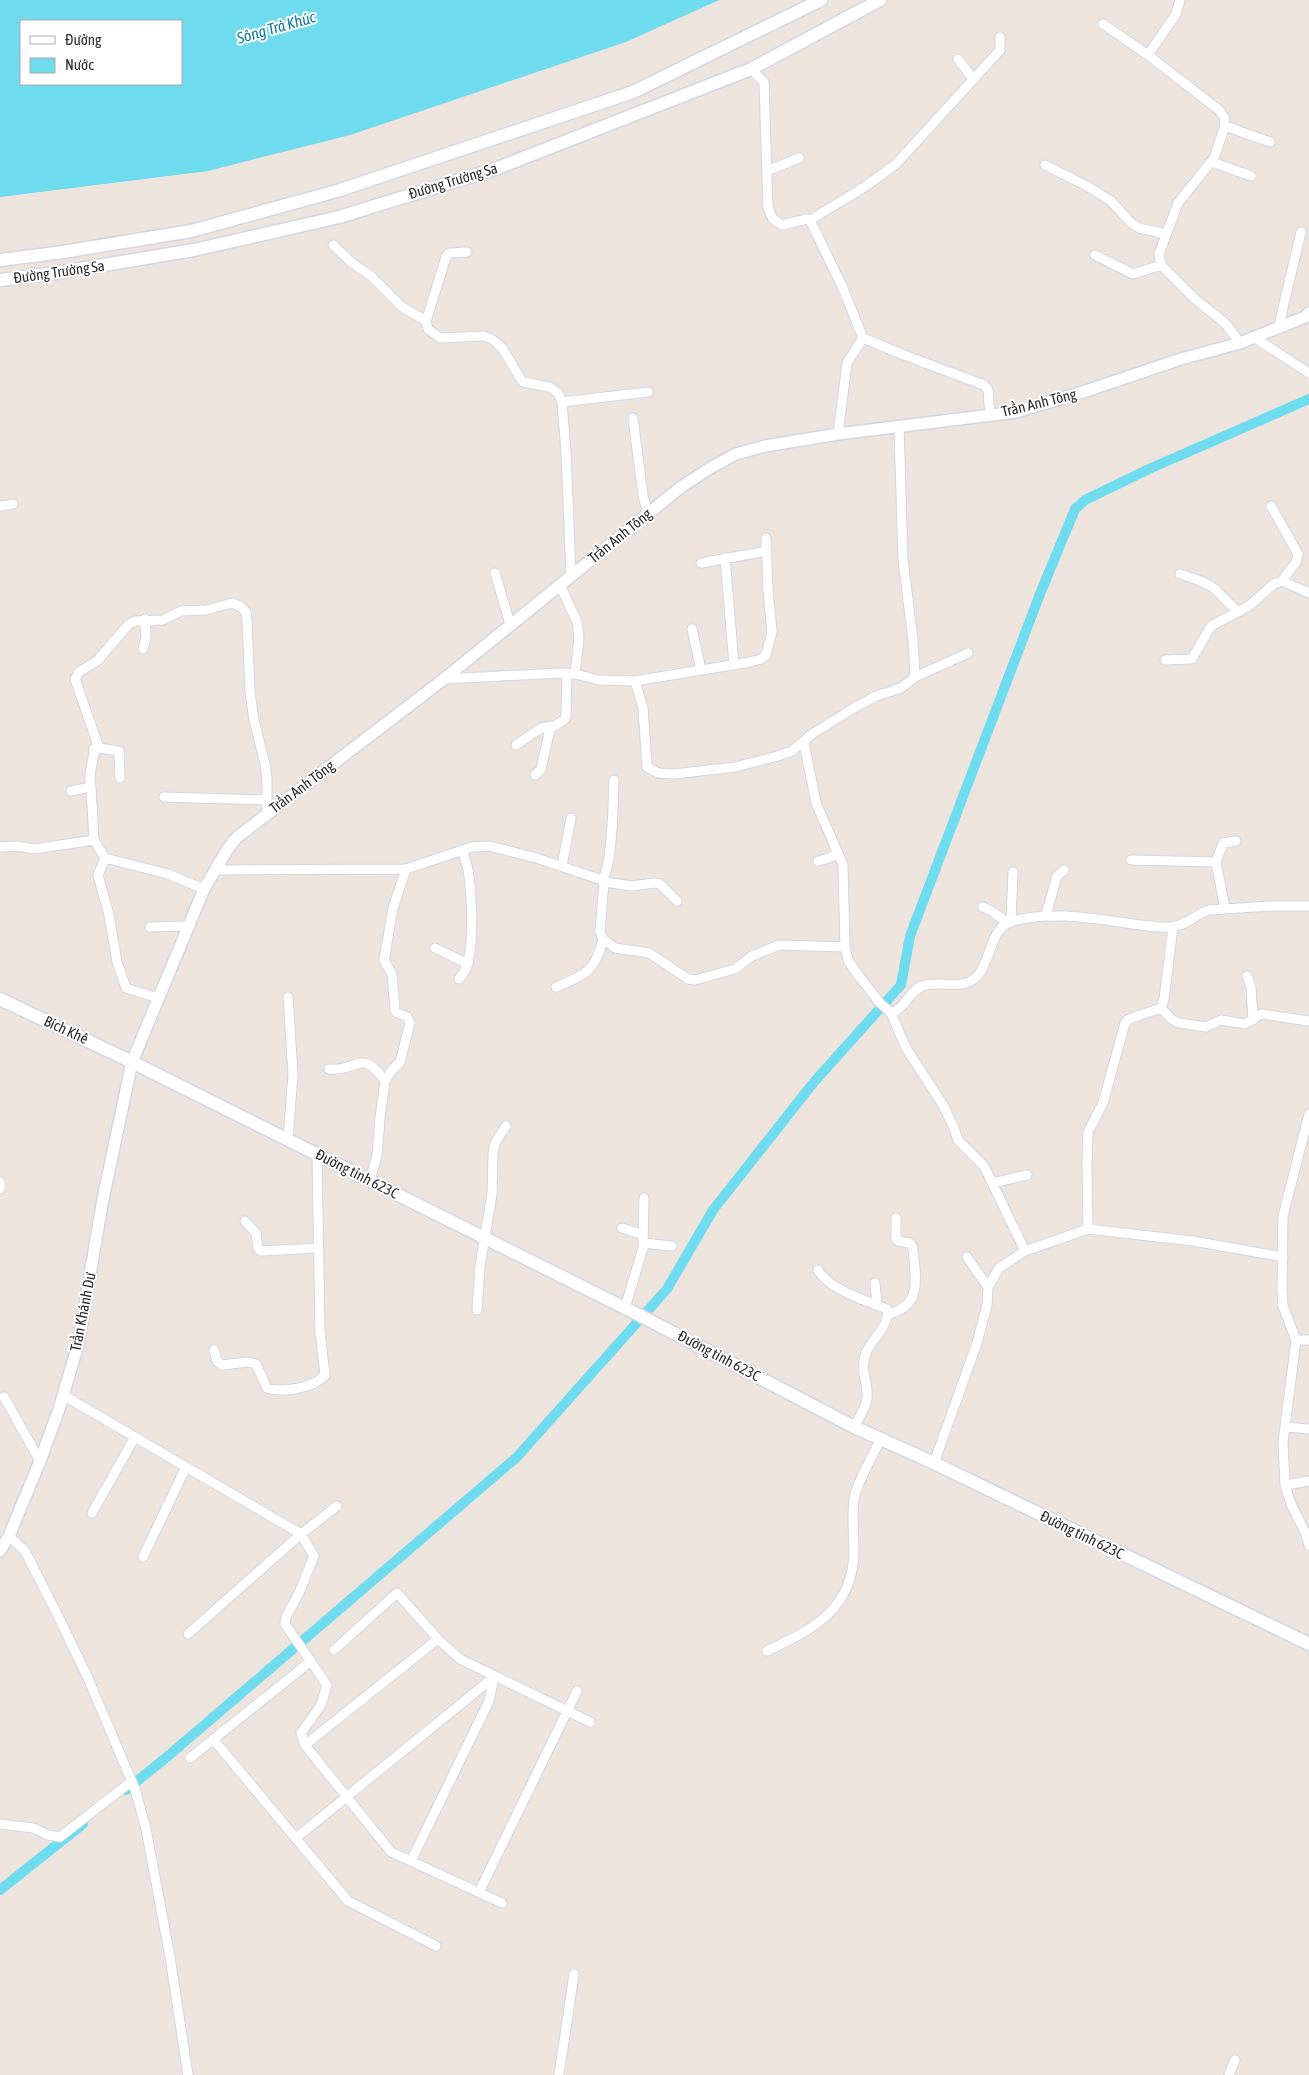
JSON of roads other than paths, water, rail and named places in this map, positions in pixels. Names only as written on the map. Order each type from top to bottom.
[{"type":"main road","name":"Đường Trường Sa","points":[[0,260],[191,231],[337,191],[633,92],[821,0]]},
{"type":"main road","name":"Đường Trường Sa","points":[[0,280],[194,250],[339,217],[496,169],[751,69],[880,0]]},
{"type":"main road","points":[[14,259],[16,279]]},
{"type":"main road","name":"Bích Khê","points":[[0,999],[132,1062]]},
{"type":"main road","name":"Đường tỉnh 623C","points":[[132,1062],[643,1317],[854,1427],[934,1463],[1309,1644]]},
{"type":"street","points":[[1148,55],[1176,14],[1180,0]]},
{"type":"street","points":[[1103,24],[1148,55],[1219,110],[1224,117],[1225,126],[1212,162],[1178,203],[1159,254],[1161,265],[1196,299],[1225,323],[1240,343]]},
{"type":"street","points":[[751,69],[764,82],[768,208],[773,220],[782,224],[810,220],[866,186],[896,164],[1000,50],[1000,37]]},
{"type":"street","points":[[958,59],[973,80]]},
{"type":"street","points":[[1225,126],[1270,142]]},
{"type":"street","points":[[766,171],[799,158]]},
{"type":"street","points":[[1212,162],[1251,176]]},
{"type":"street","points":[[1045,166],[1085,185],[1111,201],[1130,222],[1139,228],[1166,234]]},
{"type":"street","points":[[810,220],[842,286],[864,338],[904,356],[984,385],[988,390],[990,415]]},
{"type":"street","points":[[1278,329],[1301,232]]},
{"type":"street","points":[[333,245],[352,263],[371,276],[402,306],[426,321]]},
{"type":"street","points":[[467,252],[449,253],[446,256],[426,321],[428,329],[440,338],[484,336],[497,341],[523,382],[550,387],[558,393],[562,402],[566,452],[571,576]]},
{"type":"street","points":[[1095,255],[1132,274],[1161,265]]},
{"type":"street","name":"Trần Anh Tông","points":[[132,1062],[204,889],[236,838],[444,679],[681,487],[712,467],[736,454],[765,446],[838,434],[1016,412],[1181,359],[1240,343],[1278,329],[1305,317],[1309,313]]},
{"type":"street","points":[[838,434],[847,363],[864,338]]},
{"type":"street","points":[[1254,338],[1309,373]]},
{"type":"street","points":[[562,402],[648,392]]},
{"type":"street","points":[[633,418],[643,496],[648,513]]},
{"type":"street","points":[[899,427],[903,560],[913,640],[915,677]]},
{"type":"street","points":[[0,506],[13,504]]},
{"type":"street","points":[[1164,660],[1192,659],[1211,626],[1249,606],[1274,584],[1282,581],[1296,562],[1298,554],[1271,506]]},
{"type":"street","points":[[444,679],[571,673],[598,680],[635,681],[761,659],[766,655],[772,632],[766,538]]},
{"type":"street","points":[[701,563],[766,551]]},
{"type":"street","points":[[725,558],[734,665]]},
{"type":"street","points":[[494,573],[510,624]]},
{"type":"street","points":[[1180,574],[1215,589],[1224,601],[1239,612]]},
{"type":"street","points":[[1282,581],[1309,593]]},
{"type":"street","points":[[516,745],[536,731],[553,726],[565,719],[566,716],[578,636],[577,622],[560,585]]},
{"type":"street","points":[[99,748],[75,678],[79,672],[97,661],[128,624],[145,619],[163,620],[181,611],[206,610],[232,603],[240,606],[246,612],[250,692],[254,720],[265,764],[268,800],[267,813]]},
{"type":"street","points":[[143,649],[146,638],[145,619]]},
{"type":"street","points":[[692,628],[701,670]]},
{"type":"street","points":[[635,681],[643,708],[647,767],[652,772],[674,774],[735,767],[778,756],[804,743],[812,734],[876,696],[901,688],[915,677],[968,653]]},
{"type":"street","points":[[535,775],[541,769],[548,734],[553,726]]},
{"type":"street","points":[[804,743],[816,803],[838,853],[844,875],[845,947],[848,960],[880,1003],[890,1011],[906,1048],[938,1097],[958,1140],[984,1166],[1025,1251]]},
{"type":"street","points":[[120,778],[119,751],[94,749],[94,760],[89,782],[91,787],[94,840],[105,858],[168,874],[204,889]]},
{"type":"street","points":[[556,987],[573,980],[590,969],[598,956],[602,939],[600,932],[603,881],[610,850],[614,780]]},
{"type":"street","points":[[71,791],[91,787]]},
{"type":"street","points":[[164,797],[268,800]]},
{"type":"street","points":[[562,866],[570,818]]},
{"type":"street","points":[[0,847],[17,846],[34,849],[94,840]]},
{"type":"street","points":[[1225,909],[1216,862],[1223,843],[1236,841]]},
{"type":"street","points":[[216,870],[406,870],[472,847],[489,846],[562,866],[603,881],[632,886],[660,884],[677,901]]},
{"type":"street","points":[[459,979],[468,964],[471,912],[468,866],[462,851]]},
{"type":"street","points":[[818,861],[838,853]]},
{"type":"street","points":[[105,858],[98,875],[109,915],[117,962],[126,988],[158,998]]},
{"type":"street","points":[[1131,860],[1216,862]]},
{"type":"street","points":[[370,1180],[377,1156],[385,1081],[400,1062],[410,1023],[407,1017],[395,1010],[392,974],[384,960],[393,908],[406,870]]},
{"type":"street","points":[[1046,916],[1057,876],[1064,870]]},
{"type":"street","points":[[1009,922],[1013,872]]},
{"type":"street","points":[[890,1011],[903,1007],[910,995],[922,986],[930,984],[965,984],[974,979],[980,974],[997,934],[1009,922],[1046,916],[1082,917],[1158,927],[1173,927],[1185,924],[1200,913],[1225,909],[1309,906]]},
{"type":"street","points":[[983,907],[1009,922]]},
{"type":"street","points":[[150,927],[188,926]]},
{"type":"street","points":[[1161,1008],[1164,999],[1173,927]]},
{"type":"street","points":[[602,939],[615,948],[649,953],[688,979],[695,980],[735,969],[752,956],[779,945],[845,947]]},
{"type":"street","points":[[435,948],[468,964]]},
{"type":"street","points":[[1247,976],[1251,988],[1252,1020]]},
{"type":"street","points":[[288,997],[294,1074],[288,1139]]},
{"type":"street","points":[[1161,1008],[1171,1019],[1206,1028],[1220,1020],[1245,1024],[1261,1014],[1309,1021]]},
{"type":"street","points":[[1088,1229],[1088,1132],[1103,1103],[1125,1023],[1129,1018],[1161,1008]]},
{"type":"street","name":"Trần Khánh Dư","points":[[0,1551],[9,1536],[40,1461],[78,1345],[104,1199],[132,1062]]},
{"type":"street","points":[[329,1069],[338,1070],[356,1063],[370,1064],[376,1068],[385,1081]]},
{"type":"street","points":[[1309,1114],[1284,1216],[1283,1306],[1296,1340],[1282,1453],[1286,1485],[1291,1504],[1306,1532],[1309,1546]]},
{"type":"street","points":[[477,1310],[480,1266],[492,1194],[492,1154],[506,1126]]},
{"type":"street","points":[[214,1350],[217,1361],[222,1365],[248,1362],[256,1364],[267,1388],[274,1390],[298,1389],[322,1379],[326,1370],[320,1332],[317,1153]]},
{"type":"street","points":[[992,1182],[1026,1175]]},
{"type":"street","points":[[0,1182],[0,1189]]},
{"type":"street","points":[[625,1308],[634,1282],[643,1239],[644,1198]]},
{"type":"street","points":[[888,1314],[897,1312],[908,1304],[912,1298],[915,1283],[913,1248],[910,1243],[896,1239],[896,1218]]},
{"type":"street","points":[[245,1221],[254,1230],[258,1249],[261,1251],[318,1248]]},
{"type":"street","points":[[622,1228],[643,1239],[672,1246]]},
{"type":"street","points":[[934,1463],[977,1343],[987,1305],[988,1286],[999,1268],[1025,1251],[1088,1229],[1193,1241],[1283,1257]]},
{"type":"street","points":[[966,1257],[988,1286]]},
{"type":"street","points":[[818,1270],[828,1282],[856,1297],[888,1309],[888,1314],[869,1347],[864,1360],[862,1369],[867,1399],[854,1427]]},
{"type":"street","points":[[875,1283],[877,1305]]},
{"type":"street","points":[[1296,1340],[1309,1340]]},
{"type":"street","points":[[63,1395],[301,1534],[314,1556],[300,1593],[286,1617],[285,1624],[327,1685],[321,1705],[302,1733],[305,1745],[391,1852],[502,1903]]},
{"type":"street","points":[[4,1397],[40,1461]]},
{"type":"street","points":[[1286,1428],[1309,1429]]},
{"type":"street","points":[[92,1513],[135,1437]]},
{"type":"street","points":[[767,1650],[817,1625],[831,1611],[843,1594],[852,1570],[854,1554],[853,1511],[856,1494],[881,1438]]},
{"type":"street","points":[[143,1557],[186,1467]]},
{"type":"street","points":[[1286,1485],[1309,1481]]},
{"type":"street","points":[[188,1634],[301,1534],[337,1506]]},
{"type":"street","points":[[9,1536],[25,1551],[58,1616],[87,1676],[133,1784],[146,1829],[169,1948],[188,2075]]},
{"type":"street","points":[[334,1650],[397,1593],[438,1639],[460,1659],[590,1722]]},
{"type":"street","points":[[305,1745],[438,1639]]},
{"type":"street","points":[[190,1758],[311,1661]]},
{"type":"street","points":[[296,1838],[494,1676]]},
{"type":"street","points":[[411,1861],[490,1701],[494,1676]]},
{"type":"street","points":[[479,1892],[577,1691]]},
{"type":"street","points":[[214,1739],[348,1901],[436,1946]]},
{"type":"street","points":[[0,1824],[25,1826],[58,1837],[63,1836],[133,1784]]},
{"type":"street","points":[[559,2075],[574,1974]]},
{"type":"street","points":[[1229,2075],[1235,2060]]},
{"type":"water","name":"Sông Trà Khúc","points":[[0,0],[719,0],[626,42],[350,135],[208,171],[0,197]]},
{"type":"waterway","points":[[126,1790],[517,1457],[667,1289],[713,1210],[814,1082],[901,985],[910,936],[1040,594],[1075,509],[1085,500],[1149,469],[1309,399]]},
{"type":"waterway","points":[[0,1890],[83,1824]]}]
